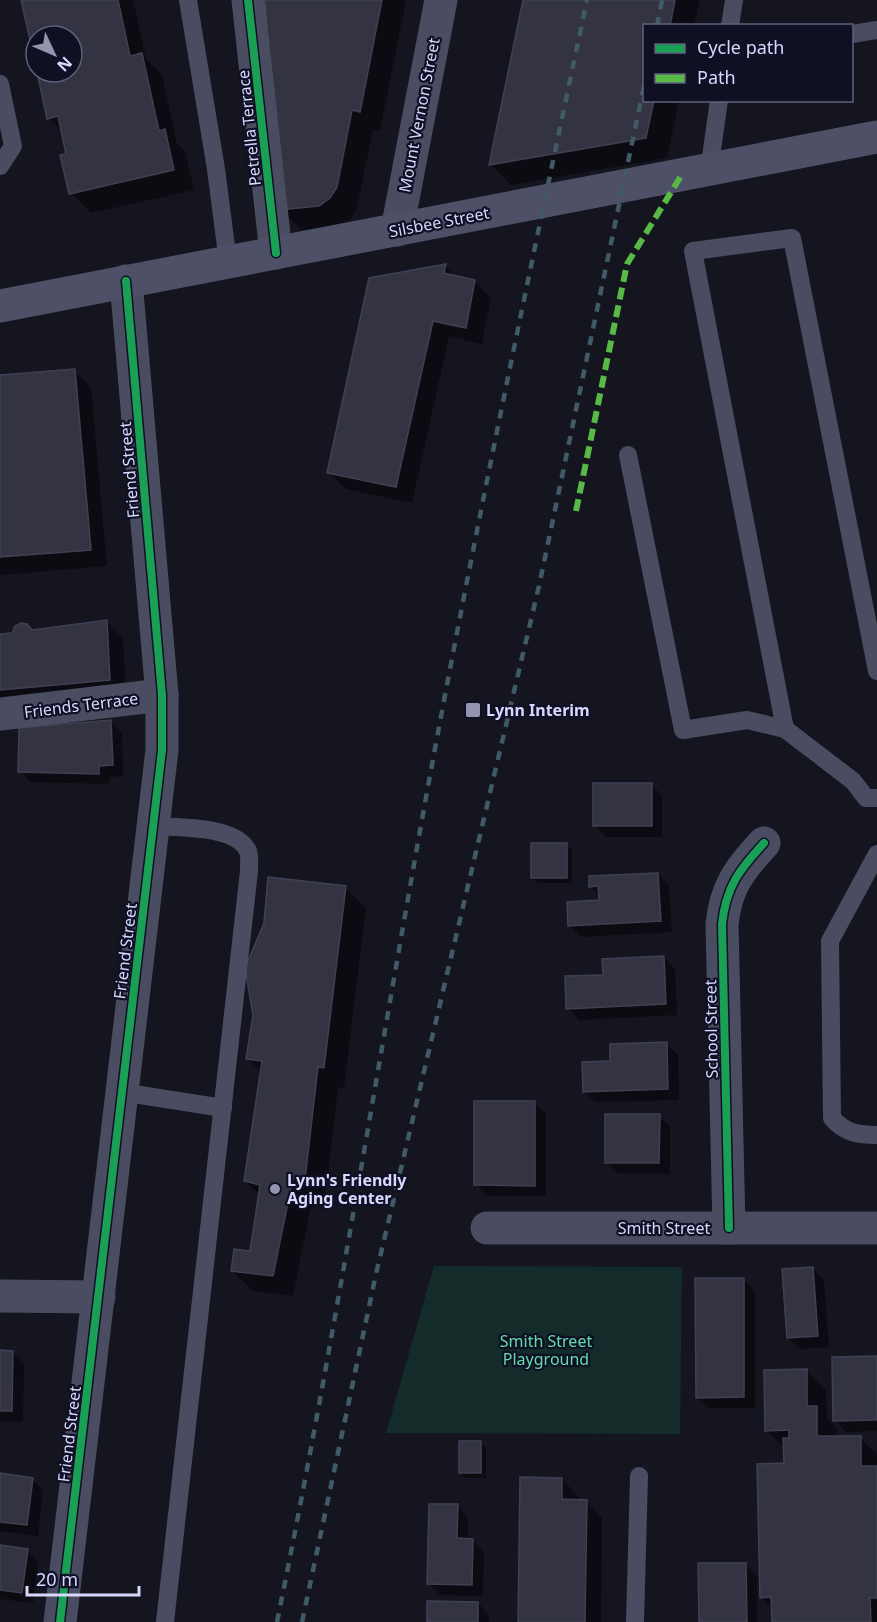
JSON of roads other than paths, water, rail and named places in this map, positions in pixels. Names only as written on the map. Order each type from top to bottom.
[{"type":"main road","name":"Silsbee Street","points":[[0,306],[877,138]]},
{"type":"street","name":"Petrella Terrace","points":[[248,0],[276,253]]},
{"type":"street","name":"Mount Vernon Street","points":[[397,230],[441,0]]},
{"type":"street","name":"Friend Street","points":[[60,1622],[162,750],[162,695],[126,281]]},
{"type":"street","name":"Friends Terrace","points":[[0,714],[162,695]]},
{"type":"street","name":"School Street","points":[[729,1228],[722,924],[727,894],[734,879],[764,843]]},
{"type":"street","name":"Smith Street","points":[[487,1228],[877,1228]]},
{"type":"street","points":[[0,1296],[99,1297]]},
{"type":"lane","points":[[188,0],[216,169],[228,262]]},
{"type":"lane","points":[[730,24],[734,0]]},
{"type":"lane","points":[[853,34],[877,30]]},
{"type":"lane","points":[[0,84],[13,146],[0,166]]},
{"type":"lane","points":[[709,171],[719,102]]},
{"type":"lane","points":[[785,729],[693,251],[792,238],[877,671]]},
{"type":"lane","points":[[628,455],[683,730],[747,720],[785,729],[872,798]]},
{"type":"lane","points":[[154,826],[224,832],[237,838],[248,852],[249,871],[165,1622]]},
{"type":"lane","points":[[877,854],[830,941],[832,1118],[841,1127],[858,1135],[877,1135]]},
{"type":"lane","points":[[122,1092],[223,1108]]},
{"type":"lane","points":[[635,1622],[639,1476]]},
{"type":"railway","points":[[277,1622],[318,1412],[447,683],[505,390],[587,0]]},
{"type":"railway","points":[[657,24],[662,0]]},
{"type":"railway","points":[[302,1622],[376,1274],[539,586],[643,91]]},
{"type":"place","name":"Lynn Interim","points":[[473,710]]},
{"type":"place","name":"Lynn's Friendly Aging Center","points":[[275,1189]]},
{"type":"park label","name":"Smith Street Playground","points":[[546,1350]]}]
